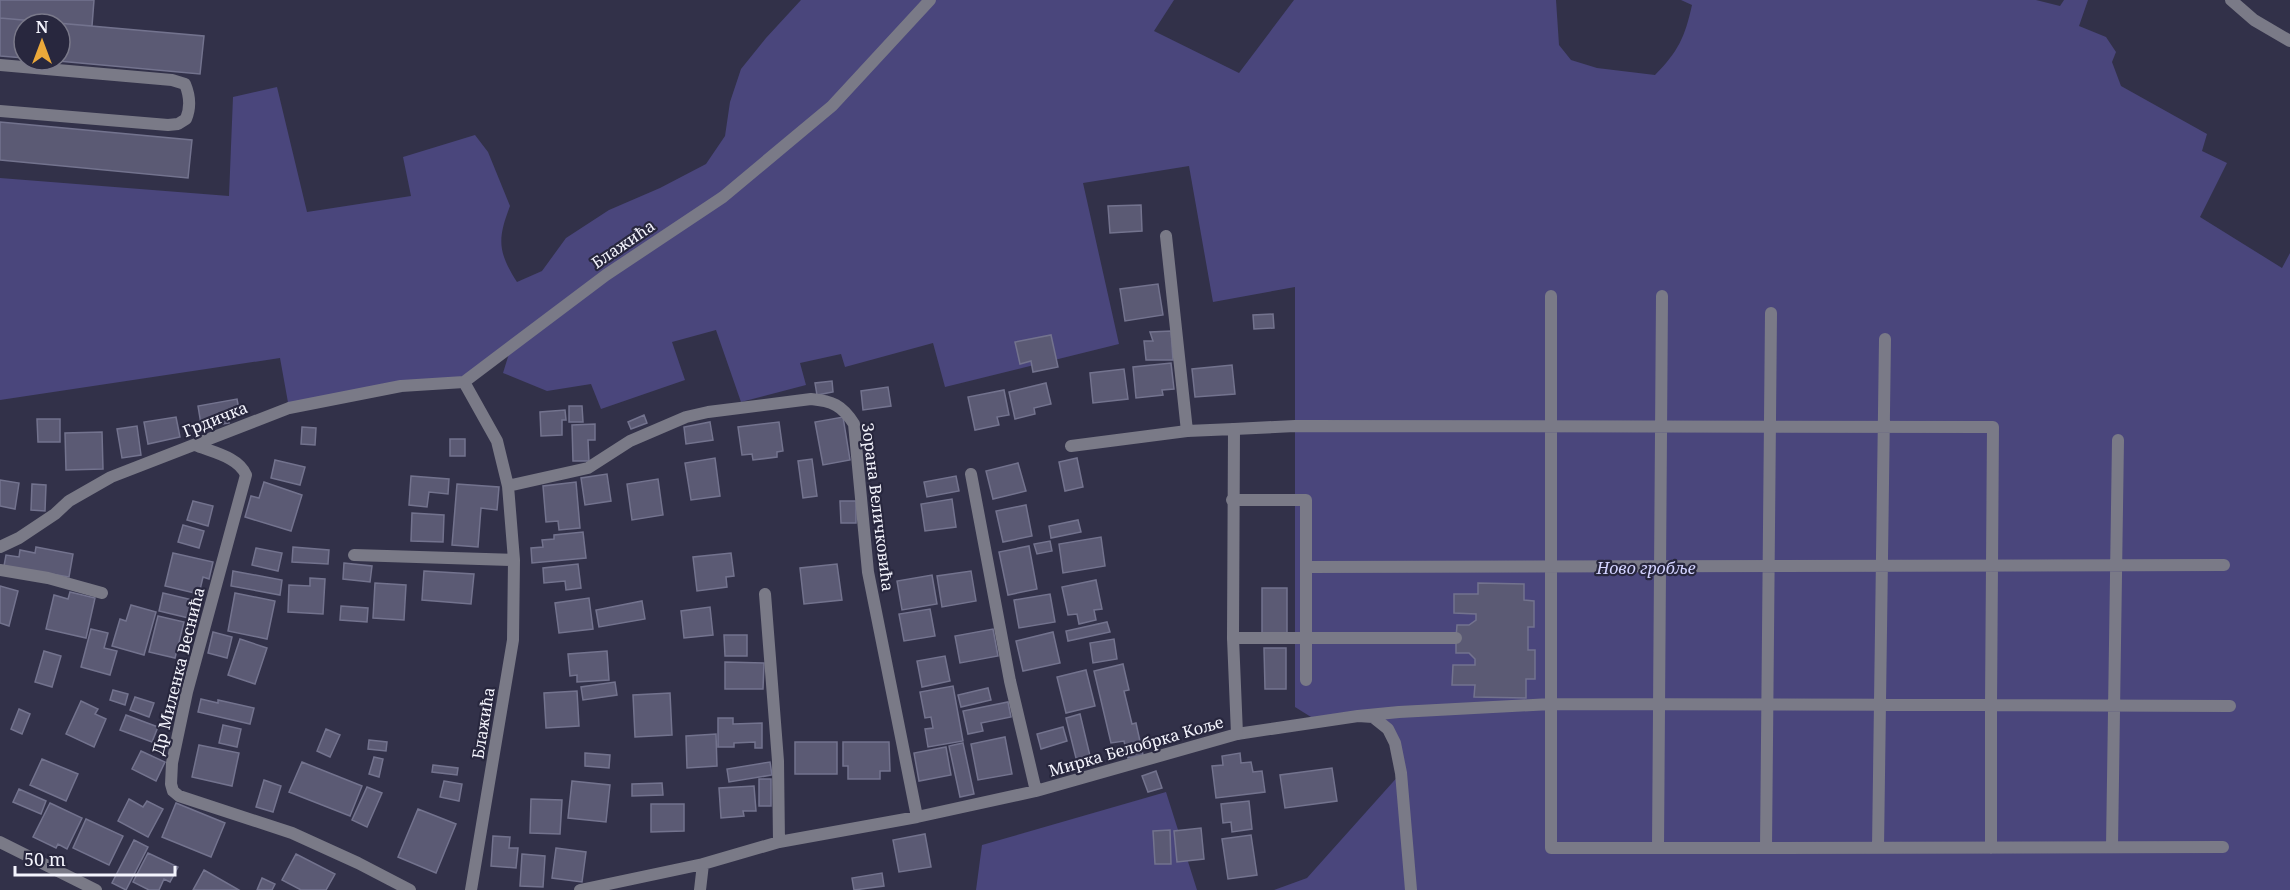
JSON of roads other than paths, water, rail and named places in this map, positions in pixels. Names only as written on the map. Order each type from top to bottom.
[{"type":"street","name":"Блажића","points":[[471,890],[513,640],[514,560],[508,486],[497,441],[464,382],[606,275],[723,197],[832,106],[930,0]]},
{"type":"street","points":[[2231,0],[2254,20],[2290,41]]},
{"type":"street","points":[[0,65],[172,80],[185,84],[189,94],[189,103],[186,119],[178,124],[168,125],[0,111]]},
{"type":"street","points":[[1166,236],[1187,431]]},
{"type":"street","points":[[1551,296],[1551,848],[2223,847]]},
{"type":"street","points":[[1658,848],[1662,296]]},
{"type":"street","points":[[1766,848],[1771,312]]},
{"type":"street","points":[[1878,848],[1885,339]]},
{"type":"street","name":"Грдичка","points":[[0,547],[19,538],[55,514],[69,501],[111,477],[289,408],[400,386],[464,382]]},
{"type":"street","name":"Зорана Величковића","points":[[508,486],[588,468],[630,441],[676,421],[708,412],[811,399],[828,401],[845,410],[854,424],[867,572],[917,817]]},
{"type":"street","points":[[1071,446],[1187,431],[1295,426],[1993,427],[1991,848]]},
{"type":"street","name":"Мирка Белобрка Коље","points":[[580,890],[703,864],[779,842],[917,817],[1036,791],[1237,735],[1233,638],[1234,429]]},
{"type":"street","points":[[2112,847],[2118,440]]},
{"type":"street","name":"Др Миленка Веснића","points":[[195,445],[234,460],[243,467],[246,475],[188,692],[170,774],[174,790],[179,796],[292,833],[410,890]]},
{"type":"street","points":[[971,474],[1010,681],[1036,791]]},
{"type":"street","points":[[1232,500],[1306,500],[1306,680]]},
{"type":"street","points":[[354,555],[514,560]]},
{"type":"street","points":[[1306,567],[2224,565]]},
{"type":"street","points":[[0,570],[48,578],[102,593]]},
{"type":"street","points":[[765,594],[778,760],[779,842]]},
{"type":"street","points":[[1233,638],[1456,638]]},
{"type":"street","points":[[1237,735],[1358,716],[1551,704],[2230,706]]},
{"type":"street","points":[[1358,716],[1373,717],[1388,729],[1395,743],[1401,773],[1411,890]]},
{"type":"street","points":[[0,842],[96,890]]},
{"type":"street","points":[[700,890],[703,864]]},
{"type":"park label","name":"Ново гробље","points":[[1646,568]]}]
